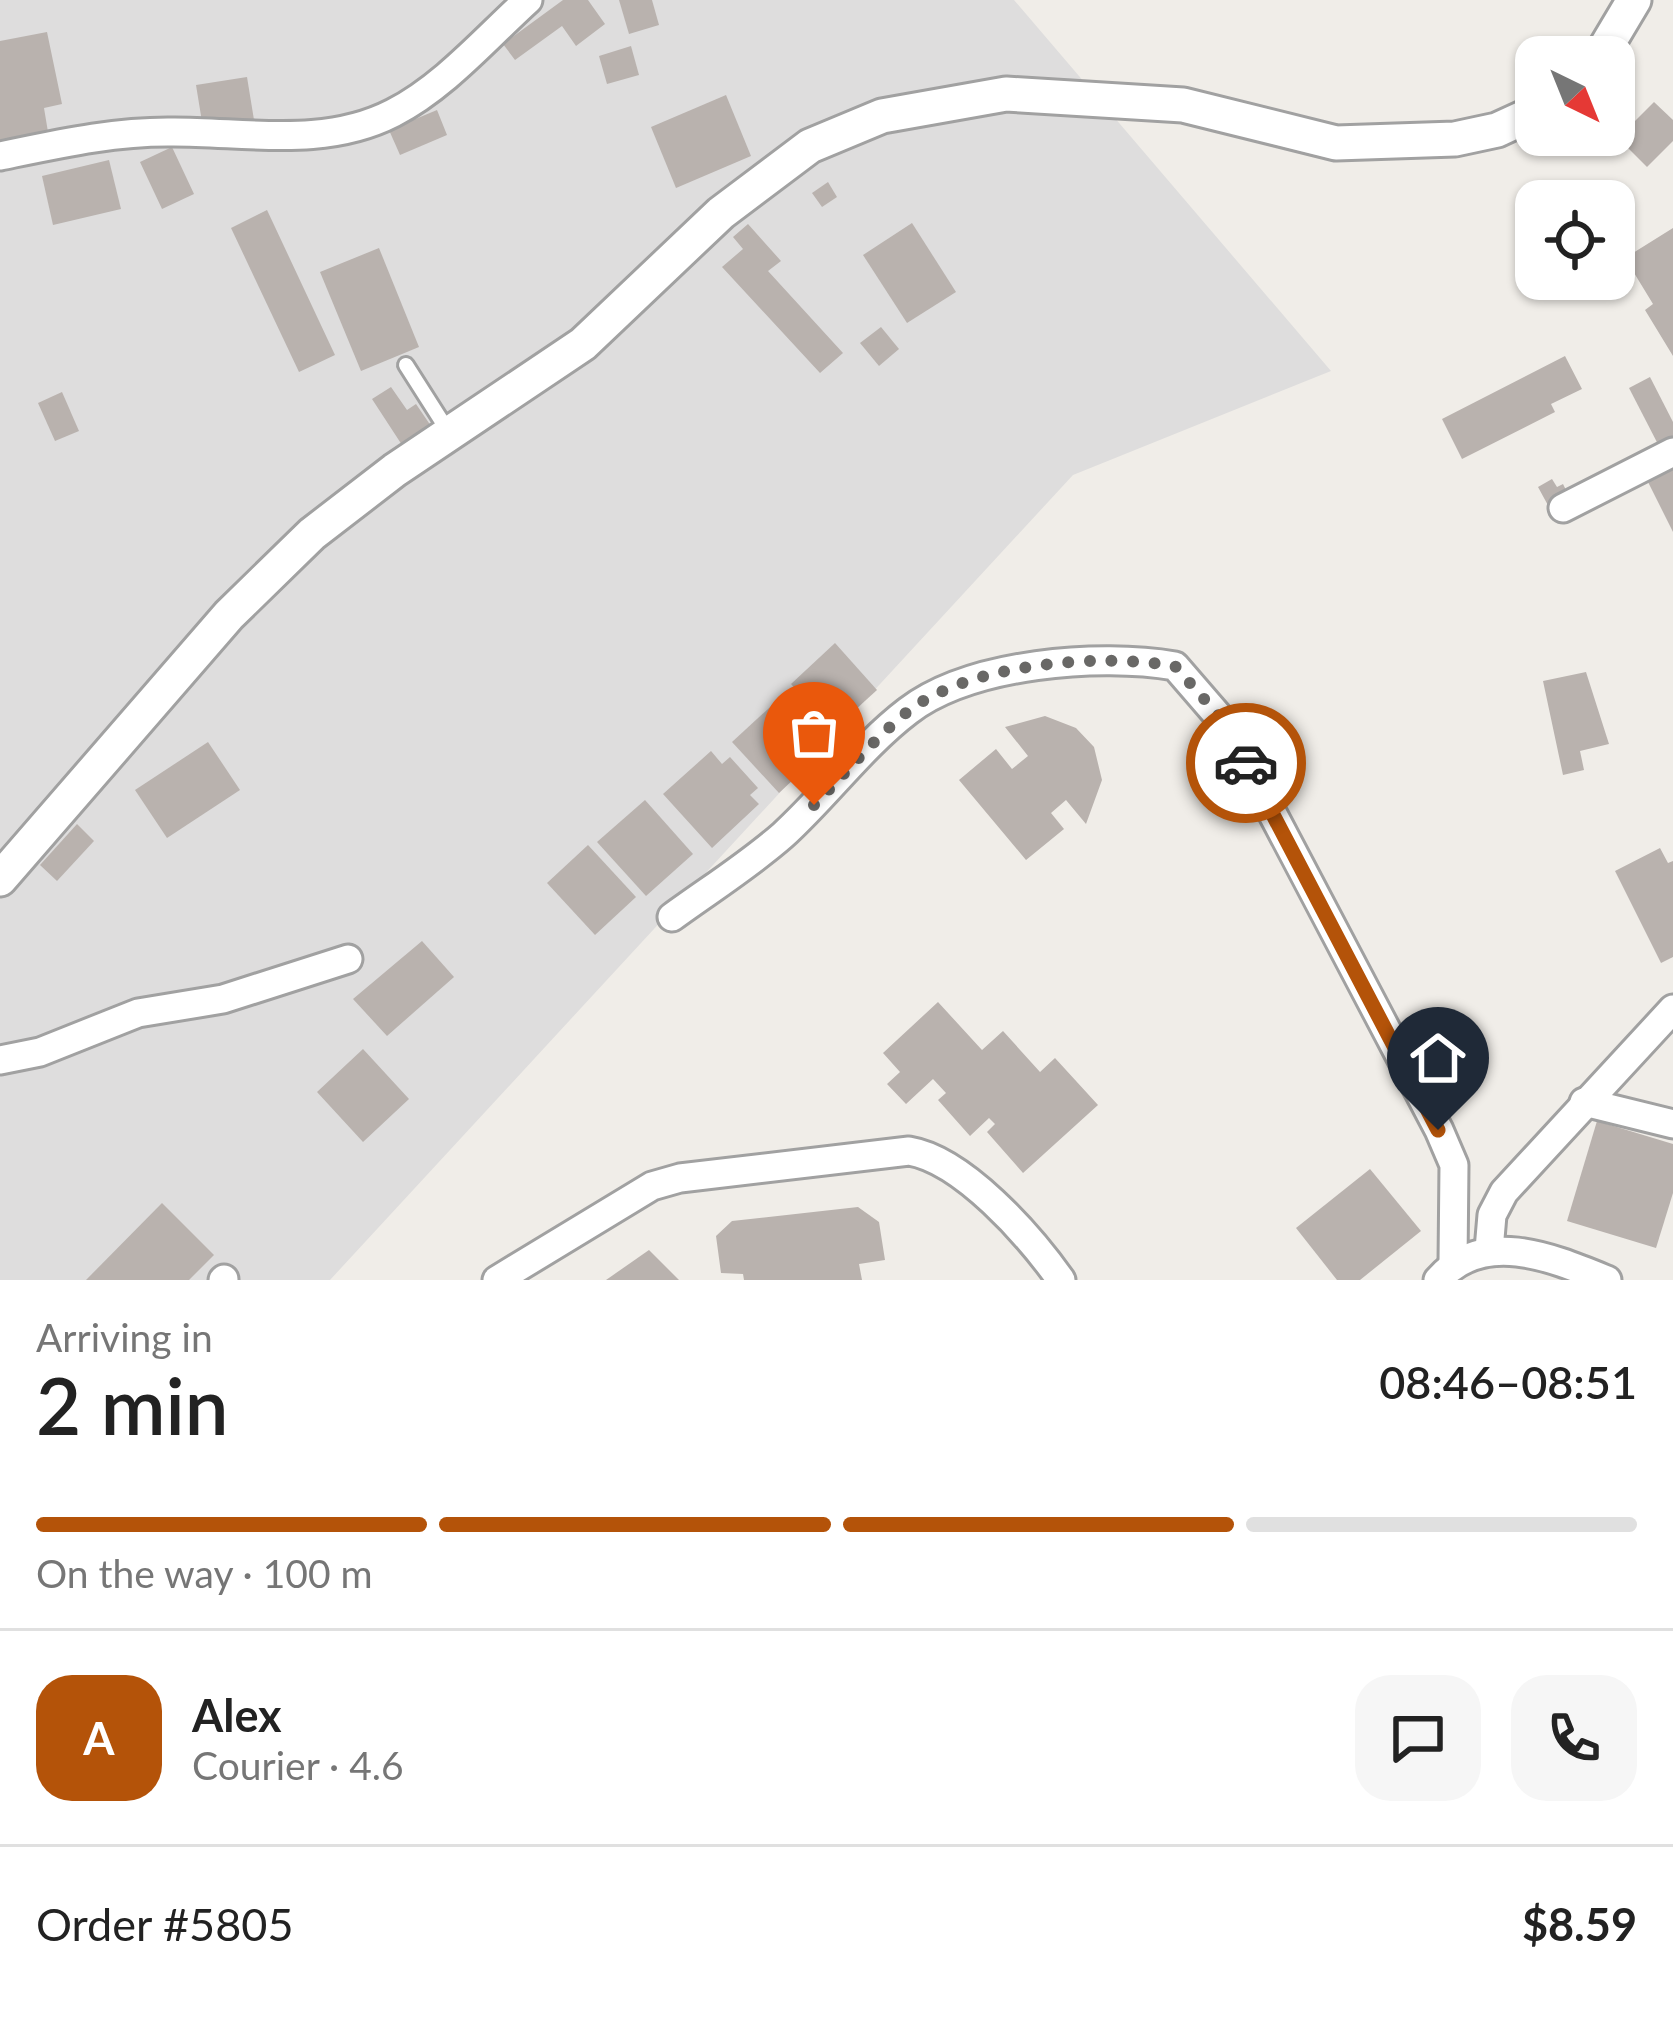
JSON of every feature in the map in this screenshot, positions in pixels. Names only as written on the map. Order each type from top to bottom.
[{"type":"street","points":[[0,156],[122,134],[286,136],[359,127],[396,112],[441,79],[528,0]]},
{"type":"street","points":[[1613,36],[1634,0]]},
{"type":"street","points":[[0,879],[229,615],[313,534],[584,344],[721,213],[810,146],[882,116],[1006,94],[1183,105],[1336,142],[1398,144],[1497,130],[1515,122]]},
{"type":"street","points":[[1563,508],[1673,452]]},
{"type":"street","points":[[672,917],[782,836],[907,712],[936,694],[1015,669],[1094,661],[1175,666],[1226,724],[1454,1165],[1445,1271]]},
{"type":"street","points":[[0,1060],[40,1052],[139,1013],[223,999],[348,959]]},
{"type":"street","points":[[1489,1250],[1492,1215],[1504,1192],[1673,1010]]},
{"type":"street","points":[[1584,1102],[1673,1124]]},
{"type":"street","points":[[497,1280],[652,1186],[680,1178],[909,1151],[934,1155],[960,1172],[1060,1280]]},
{"type":"street","points":[[1445,1271],[1489,1250],[1554,1259],[1607,1280]]},
{"type":"lane","points":[[406,364],[450,435]]},
{"type":"shaded area","points":[[0,0],[1014,0],[1331,371],[1073,475],[330,1280],[0,1280]]},
{"type":"building","points":[[563,0],[588,0],[605,24],[576,46],[562,26],[515,60],[503,44]]},
{"type":"building","points":[[619,0],[652,0],[659,25],[629,34]]},
{"type":"building","points":[[47,32],[62,104],[44,108],[48,132],[0,141],[0,41]]},
{"type":"building","points":[[631,46],[639,75],[607,84],[599,56]]},
{"type":"building","points":[[247,77],[254,120],[203,128],[196,85]]},
{"type":"building","points":[[726,95],[751,156],[676,188],[651,127]]},
{"type":"building","points":[[1654,102],[1673,120],[1673,141],[1647,167],[1635,155],[1635,121]]},
{"type":"building","points":[[437,110],[447,135],[400,155],[389,130]]},
{"type":"building","points":[[172,147],[194,194],[162,209],[140,162]]},
{"type":"building","points":[[109,160],[121,209],[53,225],[42,176]]},
{"type":"building","points":[[828,182],[837,197],[822,207],[812,193]]},
{"type":"building","points":[[267,210],[335,355],[299,372],[231,228]]},
{"type":"building","points":[[912,223],[956,292],[907,323],[863,255]]},
{"type":"building","points":[[748,224],[781,261],[768,271],[843,353],[820,373],[722,267],[743,249],[733,237]]},
{"type":"building","points":[[1673,228],[1673,356],[1645,310],[1653,304],[1635,274],[1635,252]]},
{"type":"building","points":[[379,248],[419,347],[361,371],[320,272]]},
{"type":"building","points":[[881,327],[899,349],[879,366],[860,343]]},
{"type":"building","points":[[1565,356],[1582,389],[1551,404],[1555,412],[1462,459],[1442,419]]},
{"type":"building","points":[[1650,377],[1673,422],[1673,447],[1662,452],[1629,388]]},
{"type":"building","points":[[391,387],[407,410],[416,404],[431,426],[402,445],[372,399]]},
{"type":"building","points":[[62,392],[79,431],[55,441],[38,403]]},
{"type":"building","points":[[1673,464],[1673,532],[1646,478]]},
{"type":"building","points":[[1552,479],[1557,487],[1563,484],[1570,498],[1550,509],[1538,487]]},
{"type":"building","points":[[835,643],[877,690],[833,730],[791,684]]},
{"type":"building","points":[[1586,672],[1609,744],[1580,751],[1584,770],[1563,775],[1543,681]]},
{"type":"building","points":[[781,697],[827,748],[779,793],[732,742]]},
{"type":"building","points":[[1045,716],[1076,728],[1094,747],[1102,780],[1086,824],[1066,800],[1051,813],[1064,829],[1026,860],[959,780],[996,749],[1012,769],[1028,756],[1005,727]]},
{"type":"building","points":[[208,742],[240,790],[167,838],[135,790]]},
{"type":"building","points":[[711,751],[722,764],[730,757],[758,788],[750,795],[759,804],[712,848],[663,794]]},
{"type":"building","points":[[645,800],[693,854],[646,896],[597,842]]},
{"type":"building","points":[[77,824],[94,841],[57,881],[40,865]]},
{"type":"building","points":[[588,845],[636,897],[595,935],[547,883]]},
{"type":"building","points":[[1660,848],[1668,863],[1673,861],[1673,957],[1661,963],[1615,871]]},
{"type":"building","points":[[422,941],[454,977],[387,1036],[353,999]]},
{"type":"building","points":[[938,1002],[982,1050],[1003,1031],[1040,1072],[1055,1058],[1098,1105],[1023,1173],[987,1132],[995,1124],[989,1118],[970,1136],[938,1100],[946,1093],[933,1079],[906,1104],[887,1084],[900,1072],[883,1053]]},
{"type":"building","points":[[363,1049],[409,1099],[363,1142],[317,1092]]},
{"type":"building","points":[[1597,1121],[1673,1144],[1673,1193],[1656,1248],[1567,1221]]},
{"type":"building","points":[[1370,1169],[1421,1231],[1360,1280],[1337,1280],[1296,1228]]},
{"type":"building","points":[[162,1203],[214,1255],[189,1280],[86,1280]]},
{"type":"building","points":[[858,1207],[879,1222],[885,1260],[859,1264],[862,1280],[744,1280],[743,1274],[721,1273],[716,1236],[732,1221]]},
{"type":"building","points":[[649,1250],[679,1280],[606,1280]]},
{"type":"way so far","points":[[814,805],[907,712],[936,694],[1015,669],[1094,661],[1175,666],[1226,724],[1246,763]]},
{"type":"route","points":[[1246,763],[1438,1130]]}]
